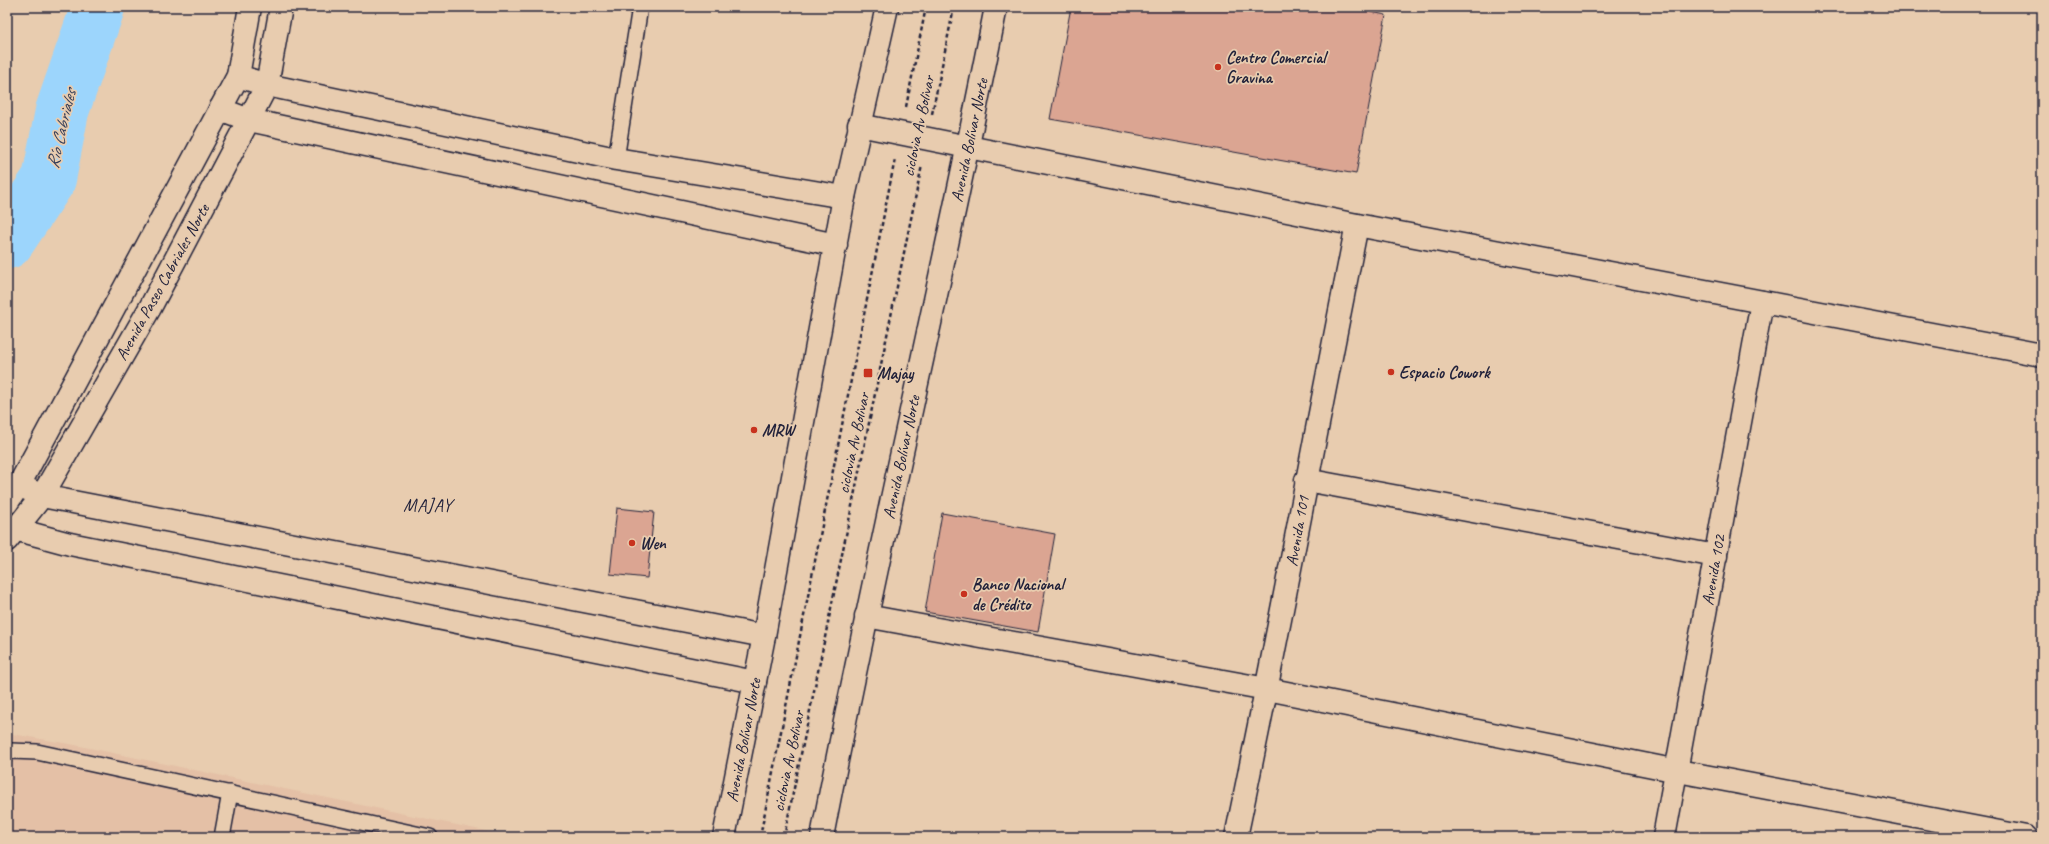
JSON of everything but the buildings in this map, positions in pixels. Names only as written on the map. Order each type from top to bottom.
[{"type":"street","name":"Avenida Paseo Cabriales Norte","points":[[13,494],[238,76],[250,7]]},
{"type":"street","name":"Avenida Paseo Cabriales Norte","points":[[10,532],[42,496],[151,306],[249,120],[267,85],[281,7]]},
{"type":"street","name":"Avenida Bolívar Norte","points":[[724,837],[764,636],[844,197],[859,125],[887,7]]},
{"type":"street","name":"Avenida Bolívar Norte","points":[[822,837],[866,616],[968,148],[996,7]]},
{"type":"street","points":[[238,76],[267,85],[616,159],[844,197]]},
{"type":"street","points":[[220,109],[249,120],[836,245]]},
{"type":"street","points":[[859,125],[1357,225],[2042,355]]},
{"type":"street","name":"Avenida 101","points":[[1236,837],[1268,689],[1306,480],[1357,225]]},
{"type":"street","name":"Avenida 102","points":[[1664,837],[1678,771],[1762,302]]},
{"type":"street","points":[[1306,480],[1716,556]]},
{"type":"street","points":[[13,494],[42,496],[764,636]]},
{"type":"street","points":[[10,532],[755,682]]},
{"type":"street","points":[[866,616],[1268,689],[1678,771],[2026,837]]},
{"type":"lane","points":[[616,159],[640,7]]},
{"type":"lane","points":[[7,754],[11,751],[37,752],[430,837]]},
{"type":"lane","points":[[222,837],[230,793]]},
{"type":"path","name":"ciclovia Av Bolivar","points":[[905,109],[926,7]]},
{"type":"path","name":"ciclovia Av Bolivar","points":[[932,117],[954,7]]},
{"type":"path","name":"ciclovia Av Bolivar","points":[[760,837],[896,156]]},
{"type":"path","name":"ciclovia Av Bolivar","points":[[784,837],[922,164]]},
{"type":"shaded area","points":[[7,733],[75,745],[514,837],[7,837]]},
{"type":"waterway","name":"Río Cabriales","points":[[7,242],[49,179],[62,111],[98,7]]},
{"type":"place","name":"Centro Comercial Gravina","points":[[1218,67]]},
{"type":"place","name":"Espacio Cowork","points":[[1391,372]]},
{"type":"place","name":"Majay","points":[[868,373]]},
{"type":"place","name":"MRW","points":[[754,430]]},
{"type":"place","name":"Wen","points":[[632,543]]},
{"type":"place","name":"Banco Nacional de Crédito","points":[[964,594]]},
{"type":"district","name":"MAJAY","points":[[428,505]]}]
